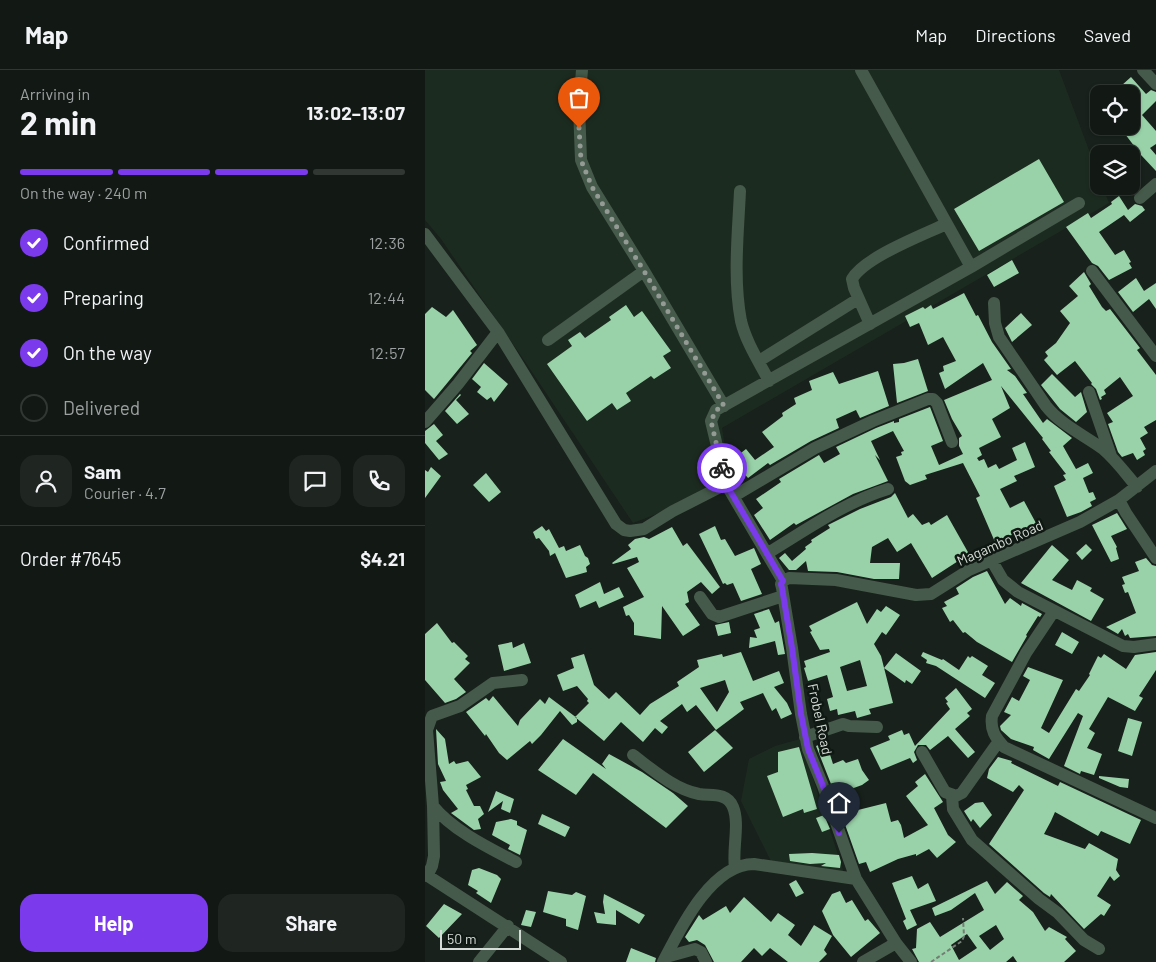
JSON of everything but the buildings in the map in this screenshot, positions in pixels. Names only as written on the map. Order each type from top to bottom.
[{"type":"street","points":[[581,70],[579,107],[581,160],[592,187],[724,406]]},
{"type":"street","points":[[861,70],[971,266]]},
{"type":"street","points":[[1143,70],[1156,84]]},
{"type":"street","points":[[1140,198],[1156,184]]},
{"type":"street","points":[[739,191],[736,282],[742,323],[751,347],[769,381]]},
{"type":"street","points":[[783,581],[726,484],[711,421],[716,410],[870,324],[1079,203]]},
{"type":"street","points":[[870,324],[853,288],[852,279],[856,272],[869,262],[946,224]]},
{"type":"street","points":[[425,234],[498,332],[616,524],[624,530],[630,531],[644,528],[726,484]]},
{"type":"street","points":[[548,340],[644,271]]},
{"type":"street","points":[[1092,271],[1156,356]]},
{"type":"street","points":[[759,361],[858,299]]},
{"type":"street","points":[[994,302],[995,323],[999,337],[1046,406],[1055,415],[1111,457],[1137,487]]},
{"type":"street","points":[[425,422],[458,384],[498,332]]},
{"type":"street","points":[[1089,392],[1111,457]]},
{"type":"street","points":[[734,496],[815,448],[873,421],[928,399],[933,399],[937,403],[952,442]]},
{"type":"street","name":"Magambo Road","points":[[783,581],[789,578],[836,580],[921,596],[939,590],[969,570],[1064,531],[1119,500],[1156,471]]},
{"type":"street","points":[[768,553],[849,505],[888,489]]},
{"type":"street","points":[[1119,500],[1156,558]]},
{"type":"street","points":[[992,561],[999,576],[1008,585],[1054,612],[1123,646],[1134,648],[1156,644]]},
{"type":"street","name":"Frobel Road","points":[[783,581],[781,584],[808,749],[856,879],[896,943],[911,962]]},
{"type":"street","points":[[700,597],[712,614],[719,617],[783,596]]},
{"type":"street","points":[[1054,612],[1026,652],[992,716],[991,725],[999,741],[1005,747],[1156,818]]},
{"type":"street","points":[[522,680],[493,683],[460,706],[432,716],[427,730],[433,806],[434,856],[433,866],[426,875],[508,926],[561,962]]},
{"type":"street","points":[[805,737],[843,724],[877,727]]},
{"type":"street","points":[[921,752],[945,792],[952,796],[962,793],[999,741]]},
{"type":"street","points":[[633,755],[677,786],[699,794],[715,794],[727,799],[732,804],[735,814],[733,857],[735,868]]},
{"type":"street","points":[[952,796],[953,809],[972,840],[1039,899],[1058,913],[1084,940],[1099,949]]},
{"type":"street","points":[[433,806],[442,816],[458,828],[516,862]]},
{"type":"street","points":[[665,959],[694,907],[710,888],[735,868],[754,864],[856,879]]},
{"type":"street","points":[[479,962],[508,926]]},
{"type":"street","points":[[863,962],[896,943]]},
{"type":"street","points":[[665,959],[695,949],[701,952],[706,962]]},
{"type":"path","points":[[931,962],[962,941],[964,936],[963,918]]},
{"type":"shaded area","points":[[425,70],[1059,70],[1090,153],[1090,195],[1106,195],[1109,203],[722,428],[728,465],[709,476],[714,489],[633,523],[441,239],[425,220]]},
{"type":"shaded area","points":[[800,739],[844,873],[771,861],[741,801],[749,759],[775,746]]},
{"type":"way so far","points":[[579,128],[581,160],[592,187],[724,406],[716,410],[711,421],[722,468]]},
{"type":"route","points":[[722,468],[726,484],[783,581],[781,584],[808,749],[839,833]]}]
